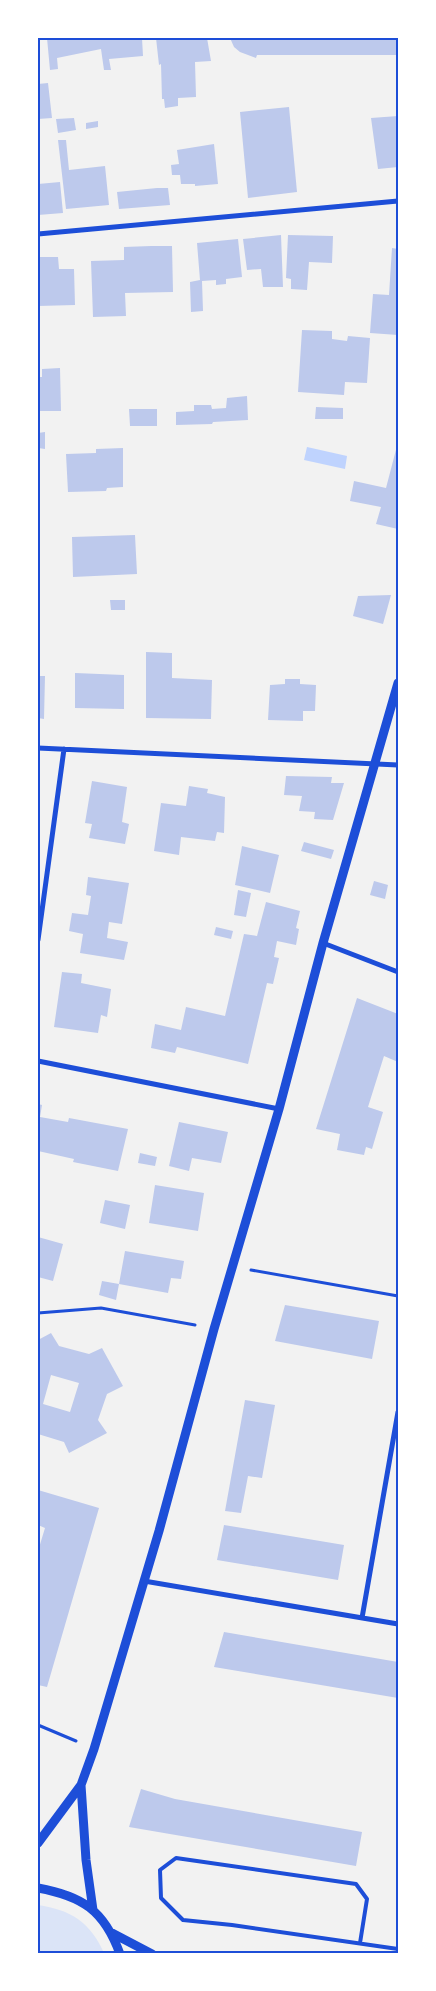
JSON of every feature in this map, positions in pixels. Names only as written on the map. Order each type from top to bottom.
[{"type":"street","points":[[38,234],[398,201]]},
{"type":"street","points":[[38,1843],[81,1785],[94,1748],[144,1581],[232,1266],[279,1109],[323,943],[398,683]]},
{"type":"street","points":[[38,748],[375,762],[398,765]]},
{"type":"street","points":[[38,940],[64,749]]},
{"type":"street","points":[[323,943],[398,972]]},
{"type":"street","points":[[38,1061],[279,1109]]},
{"type":"street","points":[[362,1618],[398,1412]]},
{"type":"street","points":[[144,1581],[398,1624]]},
{"type":"street","points":[[81,1785],[86,1860],[93,1910]]},
{"type":"street","points":[[38,1888],[65,1893],[93,1910],[112,1932],[152,1954]]},
{"type":"street","points":[[112,1932],[120,1954]]},
{"type":"lane","points":[[360,1943],[367,1900],[356,1884],[176,1858],[160,1870],[161,1898],[183,1920],[398,1949]]},
{"type":"path","points":[[232,1266],[398,1296]]},
{"type":"path","points":[[38,1313],[101,1308],[214,1329]]},
{"type":"path","points":[[38,1725],[94,1748]]},
{"type":"shaded area","points":[[38,1905],[60,1910],[78,1919],[92,1933],[104,1953],[38,1953]]},
{"type":"water","points":[[307,447],[347,456],[345,469],[304,460]]},
{"type":"building","points":[[47,38],[142,38],[143,56],[109,59],[111,70],[104,70],[101,49],[57,58],[58,69],[50,70]]},
{"type":"building","points":[[156,38],[207,38],[211,61],[195,62],[196,97],[178,98],[178,106],[165,108],[164,99],[162,99],[161,64],[159,65]]},
{"type":"building","points":[[230,38],[398,38],[398,55],[257,55],[256,58],[240,52],[234,47]]},
{"type":"building","points":[[48,83],[52,118],[38,119],[38,84]]},
{"type":"building","points":[[289,107],[297,192],[248,198],[240,112]]},
{"type":"building","points":[[398,116],[398,167],[378,169],[371,118]]},
{"type":"building","points":[[74,118],[76,130],[58,133],[56,119]]},
{"type":"building","points":[[98,121],[98,127],[86,129],[86,123]]},
{"type":"building","points":[[58,140],[66,140],[69,170],[105,166],[109,205],[66,209]]},
{"type":"building","points":[[214,144],[218,184],[195,186],[195,184],[181,184],[180,175],[172,175],[171,165],[179,164],[177,150]]},
{"type":"building","points":[[60,182],[63,213],[38,215],[38,184]]},
{"type":"building","points":[[168,188],[170,205],[119,209],[117,192]]},
{"type":"building","points":[[281,235],[283,287],[263,287],[261,269],[247,270],[243,239]]},
{"type":"building","points":[[288,235],[333,236],[332,263],[309,262],[307,290],[291,289],[291,279],[286,278]]},
{"type":"building","points":[[238,239],[242,277],[226,279],[226,284],[216,285],[216,280],[202,281],[203,311],[191,312],[190,282],[200,280],[197,243]]},
{"type":"building","points":[[172,246],[173,292],[125,293],[126,316],[93,317],[91,261],[124,260],[124,247]]},
{"type":"building","points":[[392,248],[398,249],[398,335],[370,333],[373,294],[389,295]]},
{"type":"building","points":[[38,257],[58,257],[59,269],[74,269],[75,305],[38,306]]},
{"type":"building","points":[[302,330],[332,331],[332,339],[347,341],[348,336],[370,338],[367,383],[345,382],[344,395],[298,392]]},
{"type":"building","points":[[60,368],[61,411],[38,411],[38,377],[42,377],[42,369]]},
{"type":"building","points":[[247,396],[248,420],[176,425],[176,412],[194,411],[194,405],[211,405],[212,409],[226,408],[227,398]]},
{"type":"building","points":[[316,407],[343,408],[343,419],[315,419]]},
{"type":"building","points":[[129,409],[157,409],[157,426],[130,426]]},
{"type":"building","points":[[45,432],[45,449],[38,448],[38,433]]},
{"type":"building","points":[[398,442],[398,529],[376,524],[381,507],[350,501],[354,481],[386,488]]},
{"type":"building","points":[[123,448],[123,487],[107,488],[106,491],[68,492],[66,454],[96,453],[96,449]]},
{"type":"building","points":[[135,535],[137,574],[73,577],[72,537]]},
{"type":"building","points":[[391,595],[383,624],[353,616],[358,596]]},
{"type":"building","points":[[110,600],[125,600],[125,610],[111,610]]},
{"type":"building","points":[[146,652],[172,653],[172,678],[212,680],[211,719],[146,718]]},
{"type":"building","points":[[75,673],[124,675],[124,709],[75,708]]},
{"type":"building","points":[[38,676],[45,676],[44,719],[38,718]]},
{"type":"building","points":[[285,679],[300,679],[300,684],[316,685],[315,711],[303,711],[303,721],[268,720],[270,685],[285,684]]},
{"type":"building","points":[[286,776],[332,777],[331,783],[344,783],[333,820],[314,819],[315,812],[299,811],[302,796],[284,795]]},
{"type":"building","points":[[92,781],[127,787],[122,822],[129,824],[125,844],[89,838],[92,824],[85,823]]},
{"type":"building","points":[[189,786],[208,789],[207,793],[225,797],[224,833],[217,832],[215,841],[181,837],[179,855],[154,851],[161,803],[186,806]]},
{"type":"building","points":[[304,842],[334,850],[331,859],[301,851]]},
{"type":"building","points":[[242,846],[279,855],[270,893],[235,885]]},
{"type":"building","points":[[88,877],[129,883],[122,924],[109,922],[107,938],[128,942],[124,960],[80,953],[83,934],[69,931],[72,913],[88,915],[91,896],[86,895]]},
{"type":"building","points":[[374,881],[388,885],[385,899],[370,895]]},
{"type":"building","points":[[238,890],[251,893],[246,917],[234,915]]},
{"type":"building","points":[[266,902],[300,911],[296,928],[299,929],[296,945],[277,941],[274,957],[279,958],[273,984],[267,983],[248,1064],[177,1047],[175,1053],[151,1048],[155,1024],[181,1030],[186,1007],[225,1016],[244,934],[257,936]]},
{"type":"building","points":[[216,927],[233,931],[231,939],[214,935]]},
{"type":"building","points":[[62,972],[82,974],[81,983],[111,989],[107,1017],[101,1015],[98,1033],[54,1027]]},
{"type":"building","points":[[357,998],[398,1014],[398,1062],[384,1056],[368,1107],[383,1112],[372,1149],[366,1147],[364,1155],[337,1150],[340,1134],[316,1129]]},
{"type":"building","points":[[38,1104],[42,1105],[40,1117],[68,1122],[69,1118],[128,1129],[118,1171],[73,1162],[74,1159],[38,1151]]},
{"type":"building","points":[[179,1122],[228,1132],[221,1163],[192,1158],[189,1171],[169,1166]]},
{"type":"building","points":[[140,1153],[157,1157],[155,1166],[138,1163]]},
{"type":"building","points":[[155,1185],[204,1193],[198,1231],[149,1223]]},
{"type":"building","points":[[105,1200],[130,1205],[125,1229],[100,1223]]},
{"type":"building","points":[[38,1237],[63,1244],[53,1281],[38,1277]]},
{"type":"building","points":[[125,1251],[184,1261],[181,1279],[171,1278],[168,1293],[119,1284]]},
{"type":"building","points":[[102,1281],[119,1284],[116,1300],[99,1295]]},
{"type":"building","points":[[285,1305],[379,1321],[372,1359],[275,1341]]},
{"type":"building","points":[[51,1333],[59,1346],[89,1354],[102,1348],[123,1386],[107,1394],[98,1420],[107,1433],[69,1453],[64,1442],[38,1434],[38,1340]],"holes":[[[51,1375],[79,1383],[70,1412],[43,1404]]]},
{"type":"building","points":[[245,1400],[275,1405],[262,1478],[248,1476],[241,1513],[225,1511]]},
{"type":"building","points":[[38,1490],[99,1508],[47,1687],[38,1685],[38,1551],[45,1528],[38,1525]]},
{"type":"building","points":[[224,1525],[344,1545],[338,1580],[217,1560]]},
{"type":"building","points":[[224,1632],[398,1662],[398,1698],[214,1667]]},
{"type":"building","points":[[141,1789],[175,1799],[362,1832],[356,1866],[129,1827]]}]
